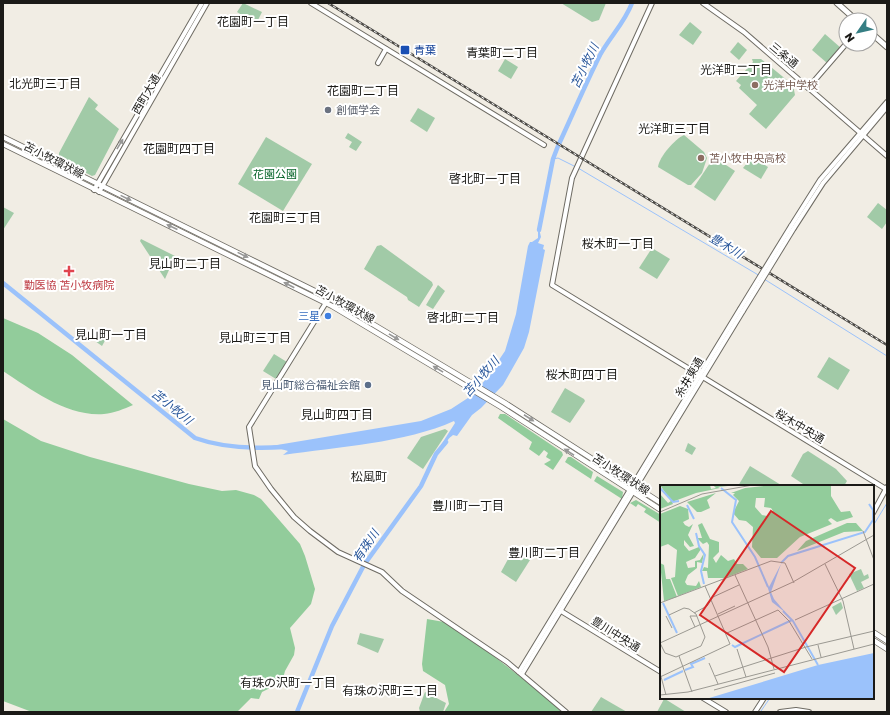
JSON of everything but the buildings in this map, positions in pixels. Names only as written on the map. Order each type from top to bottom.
[{"type":"highway","points":[[837,3],[847,12]]},
{"type":"highway","points":[[878,39],[887,47]]},
{"type":"main road","name":"苫小牧環状線","points":[[3,137],[329,298],[496,397],[660,502]]},
{"type":"main road","name":"苫小牧環状線","points":[[3,144],[326,303],[492,401],[660,509]]},
{"type":"main road","points":[[874,633],[887,641]]},
{"type":"main road","points":[[874,641],[887,649]]},
{"type":"street","name":"西町大通","points":[[99,192],[154,98],[194,22],[202,3]]},
{"type":"street","name":"西町大通","points":[[94,190],[194,22],[207,3]]},
{"type":"street","points":[[311,3],[544,145]]},
{"type":"street","name":"桜木中央通","points":[[652,3],[576,169],[570,187],[552,285],[701,377],[886,488]]},
{"type":"street","name":"三条通","points":[[703,3],[744,32],[887,156]]},
{"type":"street","points":[[378,63],[386,49]]},
{"type":"street","points":[[808,88],[839,52]]},
{"type":"street","name":"糸井東通","points":[[520,673],[561,611],[634,487],[792,227],[823,182],[887,102]]},
{"type":"street","name":"糸井東通","points":[[862,134],[887,107]]},
{"type":"street","points":[[329,298],[250,428],[253,462],[271,489],[299,521],[338,552],[382,572],[402,591],[520,673],[566,712]]},
{"type":"street","points":[[874,511],[886,488]]},
{"type":"street","name":"糸井東通","points":[[520,673],[631,492]]},
{"type":"street","name":"豊川中央通","points":[[561,611],[660,671]]},
{"type":"street","points":[[705,699],[726,712]]},
{"type":"street","points":[[756,712],[763,699]]},
{"type":"street","points":[[780,712],[796,710],[809,712]]},
{"type":"green space","points":[[243,3],[262,12],[256,24],[237,12]]},
{"type":"green space","points":[[561,3],[606,3],[599,20],[592,22]]},
{"type":"green space","points":[[690,22],[702,32],[693,45],[679,35]]},
{"type":"green space","points":[[825,34],[838,45],[838,51],[827,63],[812,50]]},
{"type":"green space","points":[[738,42],[747,50],[739,60],[730,52]]},
{"type":"green space","points":[[505,59],[518,67],[511,79],[498,71]]},
{"type":"green space","points":[[752,59],[761,59],[793,85],[795,95],[766,129],[749,114],[757,105],[739,88],[741,85],[736,81],[753,62]]},
{"type":"green space","points":[[89,97],[98,105],[95,109],[119,129],[95,175],[92,176],[59,159],[59,153]]},
{"type":"green space","points":[[418,108],[435,118],[427,132],[410,121]]},
{"type":"green space","points":[[348,133],[362,142],[356,151],[349,147],[352,142],[345,138]]},
{"type":"green space","points":[[684,135],[704,152],[707,158],[702,173],[691,185],[688,185],[658,167],[661,158],[668,149],[676,140]]},
{"type":"green space","name":"花園公園","points":[[266,137],[312,164],[283,211],[238,184]]},
{"type":"green space","points":[[714,157],[735,171],[715,201],[694,187]]},
{"type":"green space","points":[[752,157],[768,167],[761,179],[743,168]]},
{"type":"green space","points":[[878,203],[887,210],[887,222],[882,229],[867,217]]},
{"type":"green space","points":[[3,207],[14,213],[3,230]]},
{"type":"green space","points":[[141,239],[175,256],[165,279],[140,241]]},
{"type":"green space","points":[[381,245],[432,282],[433,285],[419,307],[408,300],[407,297],[364,269],[377,246]]},
{"type":"green space","points":[[652,248],[670,259],[657,279],[639,268]]},
{"type":"green space","points":[[438,285],[445,291],[433,309],[426,305]]},
{"type":"green space","points":[[3,318],[38,333],[72,355],[133,405],[115,412],[104,414],[90,414],[77,411],[50,401],[3,371]]},
{"type":"green space","points":[[92,330],[106,339],[102,346],[88,336]]},
{"type":"green space","points":[[274,354],[287,362],[276,379],[263,371]]},
{"type":"green space","points":[[829,357],[850,370],[838,390],[817,377]]},
{"type":"green space","points":[[565,388],[585,401],[570,423],[551,412]]},
{"type":"green space","points":[[500,414],[505,414],[562,452],[563,455],[553,470],[544,464],[551,460],[546,457],[548,453],[544,450],[539,456],[529,449],[532,442],[498,418]]},
{"type":"green space","points":[[3,419],[41,441],[90,457],[189,484],[222,491],[236,490],[254,495],[261,499],[300,544],[315,589],[311,604],[290,628],[295,648],[294,655],[285,671],[282,682],[262,692],[259,699],[251,698],[237,712],[32,712],[3,701]]},
{"type":"green space","points":[[445,429],[448,431],[423,469],[407,458],[421,437]]},
{"type":"green space","points":[[688,443],[696,448],[692,455],[685,451]]},
{"type":"green space","points":[[808,451],[836,469],[847,481],[845,485],[804,485],[791,476],[803,454]]},
{"type":"green space","points":[[568,457],[571,457],[593,472],[591,479],[565,462]]},
{"type":"green space","points":[[750,466],[781,485],[739,485]]},
{"type":"green space","points":[[597,476],[623,492],[622,499],[594,481]]},
{"type":"green space","points":[[636,500],[660,514],[660,522],[644,512],[646,509],[638,504],[636,507],[630,503]]},
{"type":"green space","points":[[514,548],[530,560],[516,582],[501,572]]},
{"type":"green space","points":[[427,619],[444,622],[491,654],[566,712],[444,712],[449,704],[445,685],[423,671],[422,664]]},
{"type":"green space","points":[[360,633],[384,639],[378,653],[357,644]]},
{"type":"green space","points":[[425,692],[446,703],[443,712],[420,712],[419,708]]},
{"type":"green space","points":[[601,697],[627,712],[591,712]]},
{"type":"green space","points":[[665,699],[686,712],[657,712]]},
{"type":"water","points":[[538,224],[541,237],[538,243],[544,245],[543,249],[545,250],[529,332],[524,348],[503,385],[481,408],[472,415],[457,436],[453,435],[449,438],[446,446],[441,445],[455,423],[454,421],[414,434],[348,447],[283,455],[288,451],[271,446],[421,421],[451,409],[471,396],[486,379],[505,351],[516,314],[528,246],[530,242],[538,238]]},
{"type":"waterway","name":"苫小牧川","points":[[539,230],[553,159],[558,146],[600,55],[625,17],[632,3]]},
{"type":"waterway","name":"豊木川","points":[[553,159],[558,158],[576,167]]},
{"type":"waterway","name":"豊木川","points":[[578,168],[760,276]]},
{"type":"waterway","name":"豊木川","points":[[764,279],[887,356]]},
{"type":"waterway","name":"苫小牧川","points":[[3,283],[195,438],[228,446],[261,448],[284,447]]},
{"type":"waterway","name":"有珠川","points":[[297,712],[332,626],[364,565],[421,486],[436,454],[446,442]]},
{"type":"waterway","name":"豊木川","points":[[874,524],[887,503]]},
{"type":"waterway","name":"豊木川","points":[[761,711],[769,699]]},
{"type":"railway","points":[[328,3],[887,345]]},
{"type":"place","name":"青葉","points":[[405,50]]},
{"type":"place","name":"光洋中学校","points":[[755,85]]},
{"type":"place","name":"創価学会","points":[[328,110]]},
{"type":"place","name":"苫小牧中央高校","points":[[701,158]]},
{"type":"place","name":"勤医協 苫小牧病院","points":[[69,271]]},
{"type":"place","name":"三星","points":[[328,316]]},
{"type":"place","name":"見山町総合福祉会館","points":[[368,385]]},
{"type":"district","name":"花園町一丁目","points":[[253,22]]},
{"type":"district","name":"青葉町二丁目","points":[[502,53]]},
{"type":"district","name":"光洋町二丁目","points":[[736,70]]},
{"type":"district","name":"北光町三丁目","points":[[45,84]]},
{"type":"district","name":"花園町二丁目","points":[[363,91]]},
{"type":"district","name":"光洋町三丁目","points":[[674,129]]},
{"type":"district","name":"花園町四丁目","points":[[179,149]]},
{"type":"district","name":"啓北町一丁目","points":[[485,179]]},
{"type":"district","name":"花園町三丁目","points":[[285,218]]},
{"type":"district","name":"桜木町一丁目","points":[[618,244]]},
{"type":"district","name":"見山町二丁目","points":[[185,264]]},
{"type":"district","name":"啓北町二丁目","points":[[463,318]]},
{"type":"district","name":"見山町一丁目","points":[[111,335]]},
{"type":"district","name":"見山町三丁目","points":[[255,338]]},
{"type":"district","name":"桜木町四丁目","points":[[582,375]]},
{"type":"district","name":"見山町四丁目","points":[[337,415]]},
{"type":"district","name":"松風町","points":[[369,477]]},
{"type":"district","name":"豊川町一丁目","points":[[468,506]]},
{"type":"district","name":"豊川町二丁目","points":[[544,553]]},
{"type":"district","name":"有珠の沢町一丁目","points":[[288,683]]},
{"type":"district","name":"有珠の沢町三丁目","points":[[390,691]]}]
